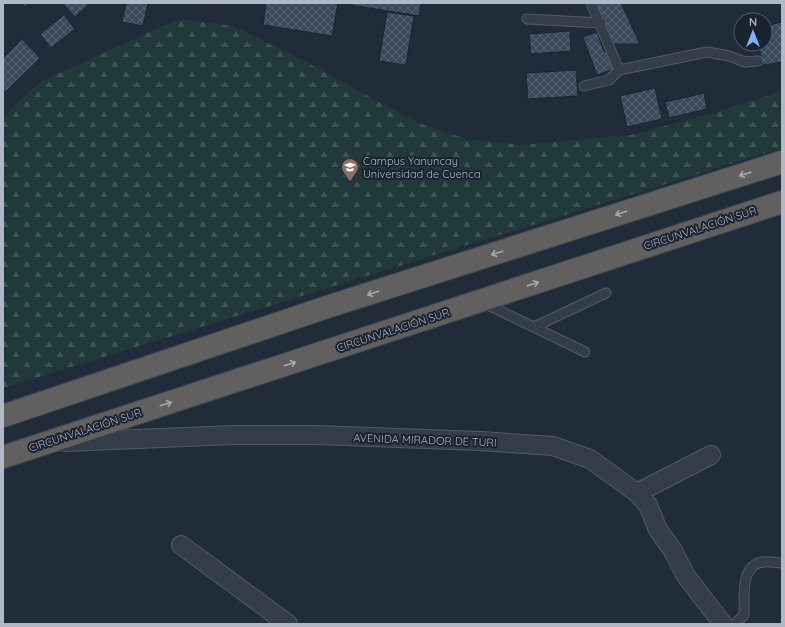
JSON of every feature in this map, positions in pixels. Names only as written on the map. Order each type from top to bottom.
[{"type":"highway","points":[[3,416],[327,307],[782,162]]},
{"type":"highway","name":"CIRCUNVALACIÓN SUR","points":[[3,457],[782,202]]},
{"type":"street","name":"AVENIDA MIRADOR DE TURI","points":[[43,443],[249,434],[448,439],[553,446],[590,459],[637,493],[648,505],[658,530],[672,549],[686,576],[723,624]]},
{"type":"street","points":[[637,493],[711,455]]},
{"type":"street","points":[[181,545],[288,624]]},
{"type":"lane","points":[[591,3],[619,70]]},
{"type":"lane","points":[[527,19],[601,24]]},
{"type":"lane","points":[[584,86],[610,80],[619,70],[707,52],[729,56],[745,62],[758,61]]},
{"type":"lane","points":[[534,327],[606,293]]},
{"type":"lane","points":[[479,301],[585,352]]},
{"type":"lane","points":[[735,624],[744,615],[743,584],[751,568],[762,562],[782,563]]},
{"type":"green space","name":"Campus Yanuncay Universidad de Cuenca","points":[[178,19],[233,26],[304,61],[418,123],[467,139],[521,145],[631,135],[714,113],[782,91],[782,148],[3,388],[3,119],[12,108],[40,82]]},
{"type":"building","points":[[21,3],[29,3],[25,7]]},
{"type":"building","points":[[62,3],[86,3],[88,5],[75,17]]},
{"type":"building","points":[[126,3],[148,3],[143,26],[122,22]]},
{"type":"building","points":[[266,3],[338,3],[332,36],[263,25]]},
{"type":"building","points":[[351,3],[421,3],[419,16],[351,5]]},
{"type":"building","points":[[593,3],[621,3],[640,44],[609,44]]},
{"type":"building","points":[[387,12],[414,16],[406,65],[379,61]]},
{"type":"building","points":[[64,15],[75,29],[51,48],[40,34]]},
{"type":"building","points":[[782,22],[782,62],[763,65],[760,52],[773,52],[773,24]]},
{"type":"building","points":[[570,31],[571,51],[531,54],[529,34]]},
{"type":"building","points":[[597,32],[604,52],[611,50],[617,68],[597,75],[583,37]]},
{"type":"building","points":[[22,39],[40,58],[5,92],[3,89],[3,58]]},
{"type":"building","points":[[576,70],[578,96],[528,99],[526,73]]},
{"type":"building","points":[[655,88],[662,119],[627,127],[620,96]]},
{"type":"building","points":[[704,93],[707,109],[669,118],[665,102]]},
{"type":"place","name":"Campus Yanuncay Universidad de Cuenca","points":[[350,182]]}]
